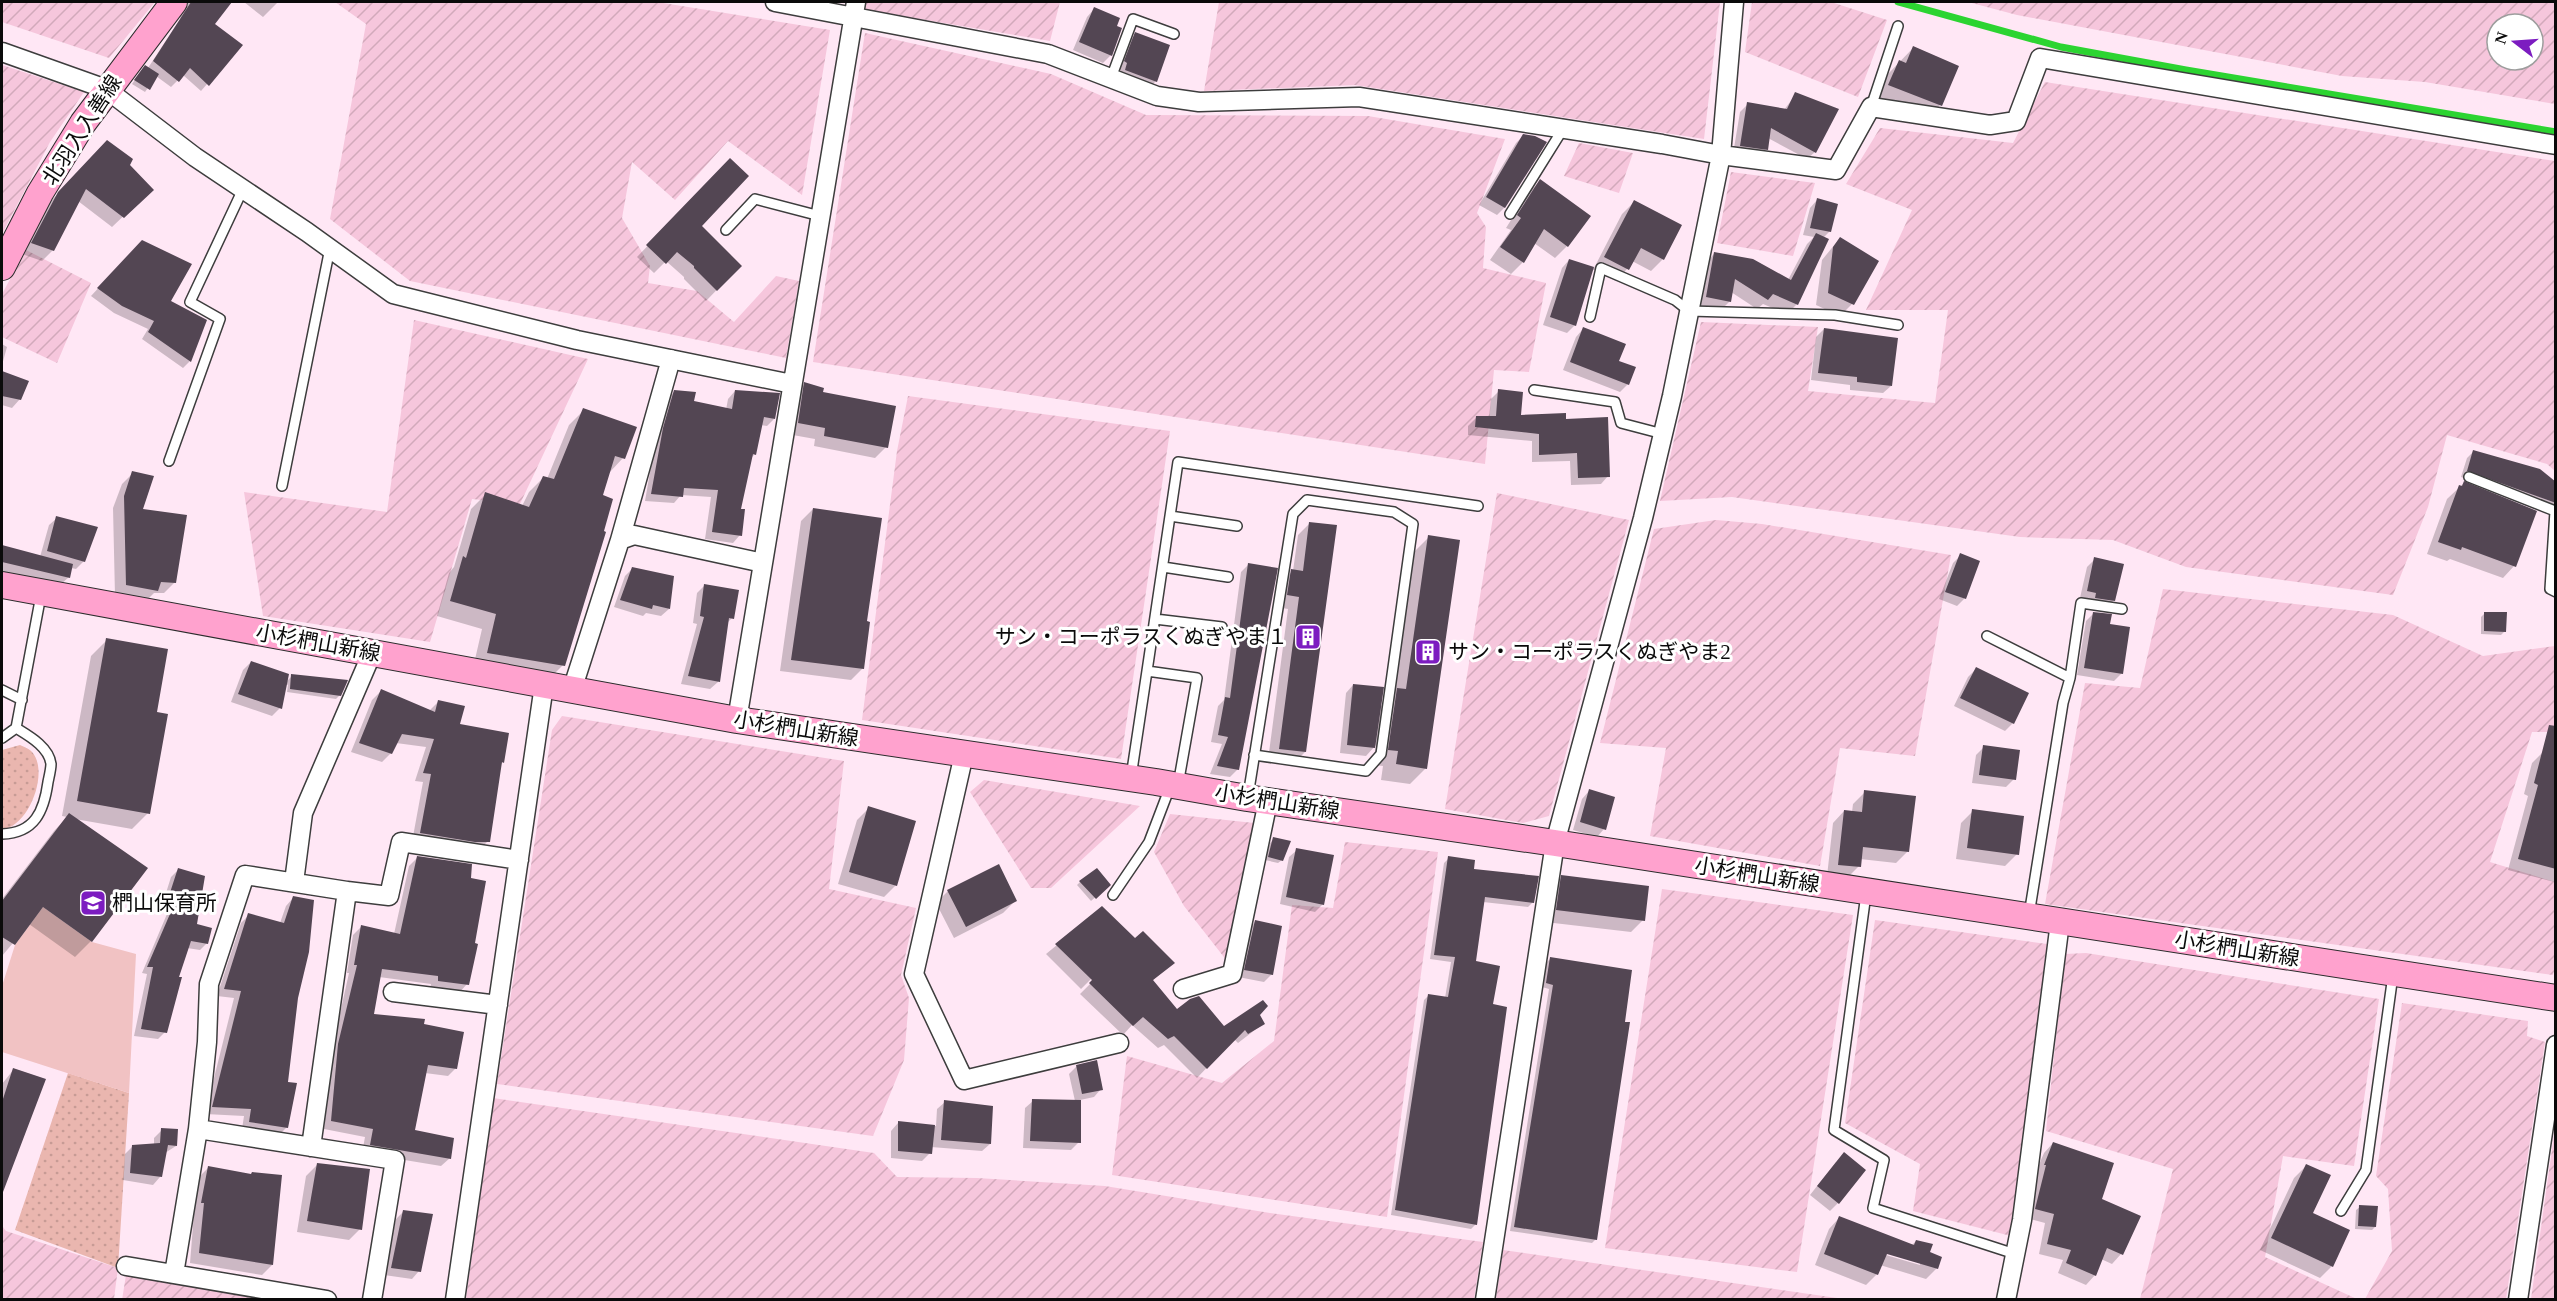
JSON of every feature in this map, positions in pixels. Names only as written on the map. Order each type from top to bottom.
[{"type":"main road","name":"北羽入入善線","points":[[2,267],[40,193],[106,89],[174,2]]},
{"type":"main road","name":"小杉椚山新線","points":[[2,585],[737,720],[1555,843],[2556,998]]},
{"type":"street","points":[[775,2],[855,8],[1048,54],[1157,96],[1199,102],[1359,98],[1721,155],[1836,170],[1871,107],[1990,125],[2016,121],[2040,58],[2556,145]]},
{"type":"street","points":[[1485,1299],[1555,843],[1663,434],[1721,155],[1734,2]]},
{"type":"street","points":[[737,720],[855,8]]},
{"type":"street","points":[[2,52],[106,89],[195,156],[393,294],[578,340],[792,384]]},
{"type":"street","points":[[572,690],[620,540],[671,359]]},
{"type":"street","points":[[620,540],[634,535],[763,563]]},
{"type":"street","points":[[294,882],[303,813],[372,653]]},
{"type":"street","points":[[454,1299],[544,685]]},
{"type":"street","points":[[964,754],[914,974],[964,1080],[1119,1043]]},
{"type":"street","points":[[1183,989],[1232,974],[1258,800]]},
{"type":"street","points":[[174,1274],[198,1129],[207,1042],[209,984],[245,875],[389,896],[401,842],[519,860]]},
{"type":"street","points":[[311,1146],[347,891]]},
{"type":"street","points":[[2006,1299],[2022,1220],[2060,922]]},
{"type":"street","points":[[393,992],[498,1005]]},
{"type":"street","points":[[2518,1299],[2556,1045]]},
{"type":"street","points":[[198,1129],[395,1160],[372,1299]]},
{"type":"street","points":[[126,1266],[327,1299]]},
{"type":"lane","points":[[1111,78],[1133,19],[1174,34]]},
{"type":"lane","points":[[1871,107],[1898,26]]},
{"type":"lane","points":[[1510,214],[1563,129]]},
{"type":"lane","points":[[169,461],[220,319],[190,302],[243,189]]},
{"type":"lane","points":[[726,230],[755,200],[820,216]]},
{"type":"lane","points":[[282,486],[330,249]]},
{"type":"lane","points":[[1590,316],[1601,268],[1675,300],[1689,311],[1835,315],[1898,325]]},
{"type":"lane","points":[[1534,390],[1615,402],[1621,423],[1663,434]]},
{"type":"lane","points":[[1130,779],[1178,462],[1478,506]]},
{"type":"lane","points":[[2469,477],[2555,511],[2550,589],[2556,592]]},
{"type":"lane","points":[[1254,755],[1366,771],[1381,754],[1413,524],[1394,512],[1307,500],[1293,514],[1254,755],[1258,800]]},
{"type":"lane","points":[[1170,516],[1237,526]]},
{"type":"lane","points":[[1163,567],[1228,577]]},
{"type":"lane","points":[[2,738],[16,728],[42,593]]},
{"type":"lane","points":[[2029,917],[2081,603],[2122,609]]},
{"type":"lane","points":[[1155,619],[1222,627]]},
{"type":"lane","points":[[1987,636],[2070,678]]},
{"type":"lane","points":[[1113,895],[1149,842],[1174,785],[1197,678],[1147,671]]},
{"type":"lane","points":[[2,691],[22,700]]},
{"type":"lane","points":[[2,834],[14,834],[33,824],[45,803],[51,762],[40,744],[16,728]]},
{"type":"lane","points":[[1866,892],[1834,1130],[1884,1160],[1873,1208],[2015,1254]]},
{"type":"lane","points":[[2342,1210],[2366,1170],[2393,973]]},
{"type":"shaded area","points":[[2,2],[155,2],[109,58],[2,22]]},
{"type":"shaded area","points":[[335,2],[657,2],[830,30],[802,195],[728,141],[675,200],[632,162],[622,218],[650,266],[648,283],[697,291],[734,322],[776,276],[799,281],[786,358],[410,281],[330,219],[366,24]]},
{"type":"shaded area","points":[[862,2],[1060,2],[1050,41],[861,9]]},
{"type":"shaded area","points":[[1219,2],[1720,2],[1704,139],[1355,85],[1204,91]]},
{"type":"shaded area","points":[[1752,2],[1831,2],[1887,20],[1858,97],[1745,52]]},
{"type":"shaded area","points":[[1968,2],[2555,2],[2555,104],[2425,82],[2342,76],[2017,15]]},
{"type":"shaded area","points":[[865,33],[1051,74],[1146,115],[1368,116],[1505,139],[1477,213],[1486,227],[1483,268],[1546,283],[1529,372],[1494,370],[1485,464],[813,362]]},
{"type":"shaded area","points":[[2,65],[84,92],[50,142],[2,234]]},
{"type":"shaded area","points":[[2045,82],[2555,161],[2555,471],[2547,464],[2447,435],[2428,507],[2393,595],[2186,567],[2113,540],[2020,537],[1732,497],[1660,501],[1701,322],[1818,327],[1808,391],[1935,403],[1948,310],[1866,310],[1912,210],[1846,184],[1880,128],[2013,143]]},
{"type":"shaded area","points":[[1579,143],[1633,153],[1619,193],[1564,176]]},
{"type":"shaded area","points":[[1731,172],[1815,183],[1793,256],[1717,243]]},
{"type":"shaded area","points":[[26,250],[91,283],[57,363],[2,337],[2,294]]},
{"type":"shaded area","points":[[414,320],[588,359],[520,504],[472,499],[430,642],[263,616],[244,492],[387,512]]},
{"type":"shaded area","points":[[908,396],[1170,431],[1121,759],[862,720],[897,451]]},
{"type":"shaded area","points":[[1497,493],[1629,520],[1549,816],[1523,823],[1445,809]]},
{"type":"shaded area","points":[[1716,520],[1762,524],[1951,555],[1915,756],[1840,748],[1820,866],[1650,836],[1666,748],[1600,743],[1654,529]]},
{"type":"shaded area","points":[[2163,589],[2393,615],[2483,656],[2555,646],[2555,732],[2532,732],[2490,862],[2555,882],[2556,963],[2553,975],[2045,904],[2085,683],[2140,688]]},
{"type":"shaded area","points":[[562,716],[844,761],[829,889],[916,908],[901,975],[909,998],[904,1060],[873,1136],[497,1084],[552,730]]},
{"type":"shaded area","points":[[20,745],[31,751],[37,761],[39,772],[37,785],[28,809],[11,826],[2,829],[2,750]]},
{"type":"shaded area","points":[[984,780],[1140,806],[1051,888],[1031,888],[970,792]]},
{"type":"shaded area","points":[[1170,814],[1254,823],[1227,961],[1184,906],[1154,852]]},
{"type":"shaded area","points":[[1345,842],[1438,852],[1387,1217],[1112,1175],[1127,1056],[1222,1083],[1274,1041],[1292,905],[1333,908]]},
{"type":"shaded area","points":[[1662,889],[1853,915],[1797,1272],[1605,1248]]},
{"type":"shaded area","points":[[43,907],[92,942],[136,954],[129,1093],[2,1052],[2,986],[15,945]]},
{"type":"shaded area","points":[[1875,920],[2047,944],[2011,1236],[1913,1211],[1920,1164],[1845,1123]]},
{"type":"shaded area","points":[[2086,953],[2379,999],[2354,1166],[2283,1156],[2265,1257],[2357,1299],[2140,1299],[2173,1169],[2046,1131],[2065,954]]},
{"type":"shaded area","points":[[2402,1003],[2528,1021],[2527,1036],[2545,1042],[2506,1299],[2365,1299],[2392,1251],[2388,1189],[2376,1176]]},
{"type":"shaded area","points":[[68,1073],[129,1093],[118,1268],[15,1230]]},
{"type":"shaded area","points":[[493,1098],[874,1153],[897,1177],[977,1178],[1105,1186],[1270,1213],[1483,1242],[1474,1299],[466,1299]]},
{"type":"shaded area","points":[[2555,1128],[2555,1299],[2531,1299]]},
{"type":"shaded area","points":[[2,1226],[6,1231],[118,1268],[114,1299],[2,1299]]},
{"type":"shaded area","points":[[1503,1250],[1844,1299],[1496,1299]]},
{"type":"shaded area","points":[[126,1275],[265,1299],[122,1300]]},
{"type":"building","points":[[191,2],[232,2],[215,24],[243,45],[209,86],[190,68],[179,82],[153,61]]},
{"type":"building","points":[[1094,7],[1120,18],[1117,26],[1122,28],[1112,56],[1079,42]]},
{"type":"building","points":[[1135,32],[1170,45],[1157,82],[1125,70],[1127,63],[1124,61]]},
{"type":"building","points":[[1913,46],[1959,66],[1942,106],[1888,85],[1899,60],[1906,63]]},
{"type":"building","points":[[145,65],[159,74],[150,90],[134,80]]},
{"type":"building","points":[[1795,92],[1839,109],[1816,153],[1771,128],[1768,150],[1740,146],[1747,102],[1787,109]]},
{"type":"building","points":[[1523,134],[1535,136],[1547,142],[1505,208],[1486,197]]},
{"type":"building","points":[[107,140],[133,159],[130,165],[154,190],[124,218],[86,189],[54,251],[31,243],[58,192]]},
{"type":"building","points":[[730,158],[749,176],[702,226],[742,266],[717,291],[694,266],[677,252],[666,264],[646,245]]},
{"type":"building","points":[[1540,179],[1591,216],[1568,247],[1544,229],[1524,263],[1500,247],[1521,218],[1517,215]]},
{"type":"building","points":[[1817,198],[1838,204],[1831,232],[1810,228]]},
{"type":"building","points":[[1634,200],[1682,225],[1664,260],[1641,248],[1629,270],[1604,257]]},
{"type":"building","points":[[1816,233],[1829,239],[1798,305],[1773,294],[1768,300],[1735,279],[1731,302],[1706,297],[1714,252],[1753,259],[1791,280]]},
{"type":"building","points":[[1840,237],[1879,261],[1854,305],[1828,293],[1833,247]]},
{"type":"building","points":[[142,240],[192,264],[171,301],[207,320],[191,362],[148,332],[154,321],[122,306],[97,288]]},
{"type":"building","points":[[1569,259],[1594,267],[1576,326],[1550,317]]},
{"type":"building","points":[[1583,327],[1626,344],[1619,361],[1636,367],[1629,385],[1570,362]]},
{"type":"building","points":[[1824,328],[1898,338],[1892,386],[1857,382],[1857,377],[1818,373]]},
{"type":"building","points":[[2,371],[29,381],[21,400],[2,396]]},
{"type":"building","points":[[804,382],[824,388],[823,392],[896,406],[888,448],[824,436],[825,428],[798,423]]},
{"type":"building","points":[[1498,389],[1523,392],[1521,415],[1566,413],[1566,419],[1608,417],[1610,477],[1578,478],[1577,453],[1539,455],[1539,434],[1475,427],[1476,416],[1496,416]]},
{"type":"building","points":[[674,390],[696,392],[694,401],[732,409],[735,390],[780,393],[775,419],[764,417],[756,455],[753,454],[741,509],[745,509],[742,536],[712,532],[718,490],[684,488],[683,497],[651,494],[663,428]]},
{"type":"building","points":[[583,408],[637,427],[625,459],[615,456],[603,495],[613,499],[604,531],[606,532],[565,666],[487,653],[496,614],[450,601],[463,556],[466,558],[485,492],[529,507],[543,476],[554,479]]},
{"type":"building","points":[[2473,450],[2540,469],[2556,482],[2556,503],[2467,471]]},
{"type":"building","points":[[132,471],[154,476],[143,509],[187,515],[176,583],[161,582],[158,591],[126,585],[124,496]]},
{"type":"building","points":[[2464,481],[2537,511],[2516,567],[2462,547],[2461,550],[2438,542],[2459,485],[2462,486]]},
{"type":"building","points":[[813,508],[882,518],[867,621],[870,622],[864,669],[791,660]]},
{"type":"building","points":[[56,516],[98,527],[85,562],[47,551]]},
{"type":"building","name":"サン・コーポラスくぬぎやま１","points":[[1309,522],[1337,525],[1306,752],[1279,749],[1299,597],[1287,595],[1291,569],[1303,571]]},
{"type":"building","name":"サン・コーポラスくぬぎやま2","points":[[1428,535],[1460,540],[1427,769],[1396,764],[1398,751],[1388,750],[1397,688],[1406,689]]},
{"type":"building","points":[[2,545],[73,564],[70,578],[2,562]]},
{"type":"building","points":[[1960,553],[1980,561],[1966,599],[1945,592]]},
{"type":"building","points":[[2094,557],[2124,564],[2115,601],[2095,598],[2096,593],[2087,591]]},
{"type":"building","points":[[1248,563],[1278,568],[1239,770],[1217,766],[1228,737],[1218,735],[1225,697],[1230,698]]},
{"type":"building","points":[[632,567],[674,576],[670,609],[653,605],[652,609],[620,600]]},
{"type":"building","points":[[704,584],[739,590],[734,619],[729,618],[720,682],[688,676],[704,617],[700,616]]},
{"type":"building","points":[[2093,612],[2112,614],[2110,624],[2130,627],[2123,674],[2084,668]]},
{"type":"building","points":[[2484,612],[2507,612],[2506,632],[2484,631]]},
{"type":"building","points":[[106,638],[168,649],[157,712],[168,714],[150,814],[77,801]]},
{"type":"building","points":[[251,661],[289,674],[282,709],[238,694]]},
{"type":"building","points":[[1976,667],[2029,693],[2014,724],[1960,698]]},
{"type":"building","points":[[291,674],[348,680],[341,696],[290,689]]},
{"type":"building","points":[[1353,684],[1384,687],[1375,748],[1347,745]]},
{"type":"building","points":[[381,689],[435,712],[438,700],[465,706],[460,724],[509,733],[504,763],[502,762],[490,842],[475,842],[420,833],[431,774],[423,773],[434,739],[402,734],[392,754],[359,743]]},
{"type":"building","points":[[2549,725],[2556,726],[2556,869],[2518,859],[2538,785],[2534,783]]},
{"type":"building","points":[[1983,745],[2020,750],[2016,780],[1979,775]]},
{"type":"building","points":[[1589,789],[1615,797],[1606,830],[1580,822]]},
{"type":"building","points":[[1864,790],[1916,796],[1909,852],[1863,847],[1861,867],[1838,865],[1844,810],[1862,812]]},
{"type":"building","points":[[868,806],[916,821],[897,886],[849,872]]},
{"type":"building","points":[[1972,809],[2024,816],[2019,855],[1967,848]]},
{"type":"building","points":[[69,813],[148,868],[92,942],[43,907],[15,945],[2,937],[2,901]]},
{"type":"building","points":[[1273,837],[1291,841],[1283,861],[1268,857]]},
{"type":"building","points":[[1296,848],[1334,855],[1324,905],[1286,897]]},
{"type":"building","points":[[417,856],[472,864],[471,878],[486,881],[475,943],[478,944],[469,985],[438,981],[438,976],[382,969],[374,1014],[425,1019],[424,1024],[464,1032],[457,1069],[428,1065],[415,1130],[454,1138],[451,1159],[370,1145],[373,1129],[331,1121],[338,1044],[357,965],[354,965],[361,925],[400,934]]},
{"type":"building","points":[[1448,856],[1475,860],[1474,869],[1539,876],[1534,903],[1485,897],[1476,961],[1500,966],[1493,1004],[1507,1007],[1477,1225],[1395,1210],[1428,994],[1448,997],[1455,957],[1434,955]]},
{"type":"building","points":[[999,864],[1017,901],[966,927],[947,890]]},
{"type":"building","points":[[178,868],[205,876],[197,924],[212,928],[208,944],[191,941],[179,977],[182,977],[167,1033],[141,1029],[153,967],[147,967],[173,907],[166,905]]},
{"type":"building","points":[[1097,868],[1111,885],[1096,899],[1079,881]]},
{"type":"building","points":[[1561,875],[1649,886],[1645,921],[1556,910]]},
{"type":"building","points":[[293,896],[314,900],[309,952],[298,998],[288,1082],[297,1083],[288,1128],[249,1122],[251,1109],[212,1107],[241,991],[224,989],[248,913],[284,923]]},
{"type":"building","points":[[1102,906],[1135,938],[1143,931],[1175,963],[1153,980],[1177,1009],[1190,999],[1199,996],[1224,1026],[1263,1000],[1268,1006],[1260,1015],[1265,1024],[1248,1034],[1245,1030],[1207,1069],[1174,1036],[1168,1039],[1143,1017],[1133,1026],[1089,983],[1092,980],[1055,944]]},
{"type":"building","points":[[1255,920],[1282,926],[1273,975],[1244,970]]},
{"type":"building","points":[[1550,957],[1632,970],[1625,1022],[1630,1022],[1597,1240],[1514,1227],[1553,985],[1546,983]]},
{"type":"building","points":[[1097,1060],[1103,1090],[1082,1094],[1076,1065]]},
{"type":"building","points":[[13,1068],[46,1079],[3,1192],[2,1102]]},
{"type":"building","points":[[1032,1099],[1081,1100],[1081,1143],[1030,1141]]},
{"type":"building","points":[[944,1100],[993,1106],[991,1144],[941,1140]]},
{"type":"building","points":[[898,1121],[935,1125],[932,1154],[898,1151]]},
{"type":"building","points":[[161,1128],[178,1129],[177,1146],[168,1145],[162,1177],[130,1173],[132,1145],[160,1143]]},
{"type":"building","points":[[2053,1142],[2114,1163],[2102,1199],[2141,1216],[2123,1255],[2107,1248],[2096,1276],[2066,1263],[2071,1250],[2047,1244],[2054,1214],[2035,1209],[2046,1165],[2044,1165]]},
{"type":"building","points":[[1844,1152],[1866,1170],[1839,1204],[1817,1186]]},
{"type":"building","points":[[317,1163],[370,1169],[362,1230],[307,1221]]},
{"type":"building","points":[[2306,1164],[2331,1175],[2313,1213],[2350,1230],[2333,1267],[2271,1238]]},
{"type":"building","points":[[208,1166],[251,1174],[252,1172],[282,1175],[273,1265],[199,1253],[204,1203],[201,1203]]},
{"type":"building","points":[[2359,1205],[2378,1206],[2376,1227],[2358,1226]]},
{"type":"building","points":[[403,1210],[433,1214],[421,1272],[391,1268]]},
{"type":"building","points":[[1839,1216],[1914,1245],[1916,1240],[1933,1244],[1930,1252],[1942,1257],[1938,1269],[1887,1254],[1878,1275],[1824,1254]]},
{"type":"waterway","points":[[1898,2],[2061,47],[2556,132]]},
{"type":"place","name":"サン・コーポラスくぬぎやま１","points":[[1308,637]]},
{"type":"place","name":"サン・コーポラスくぬぎやま2","points":[[1428,652]]},
{"type":"place","name":"椚山保育所","points":[[93,903]]}]
